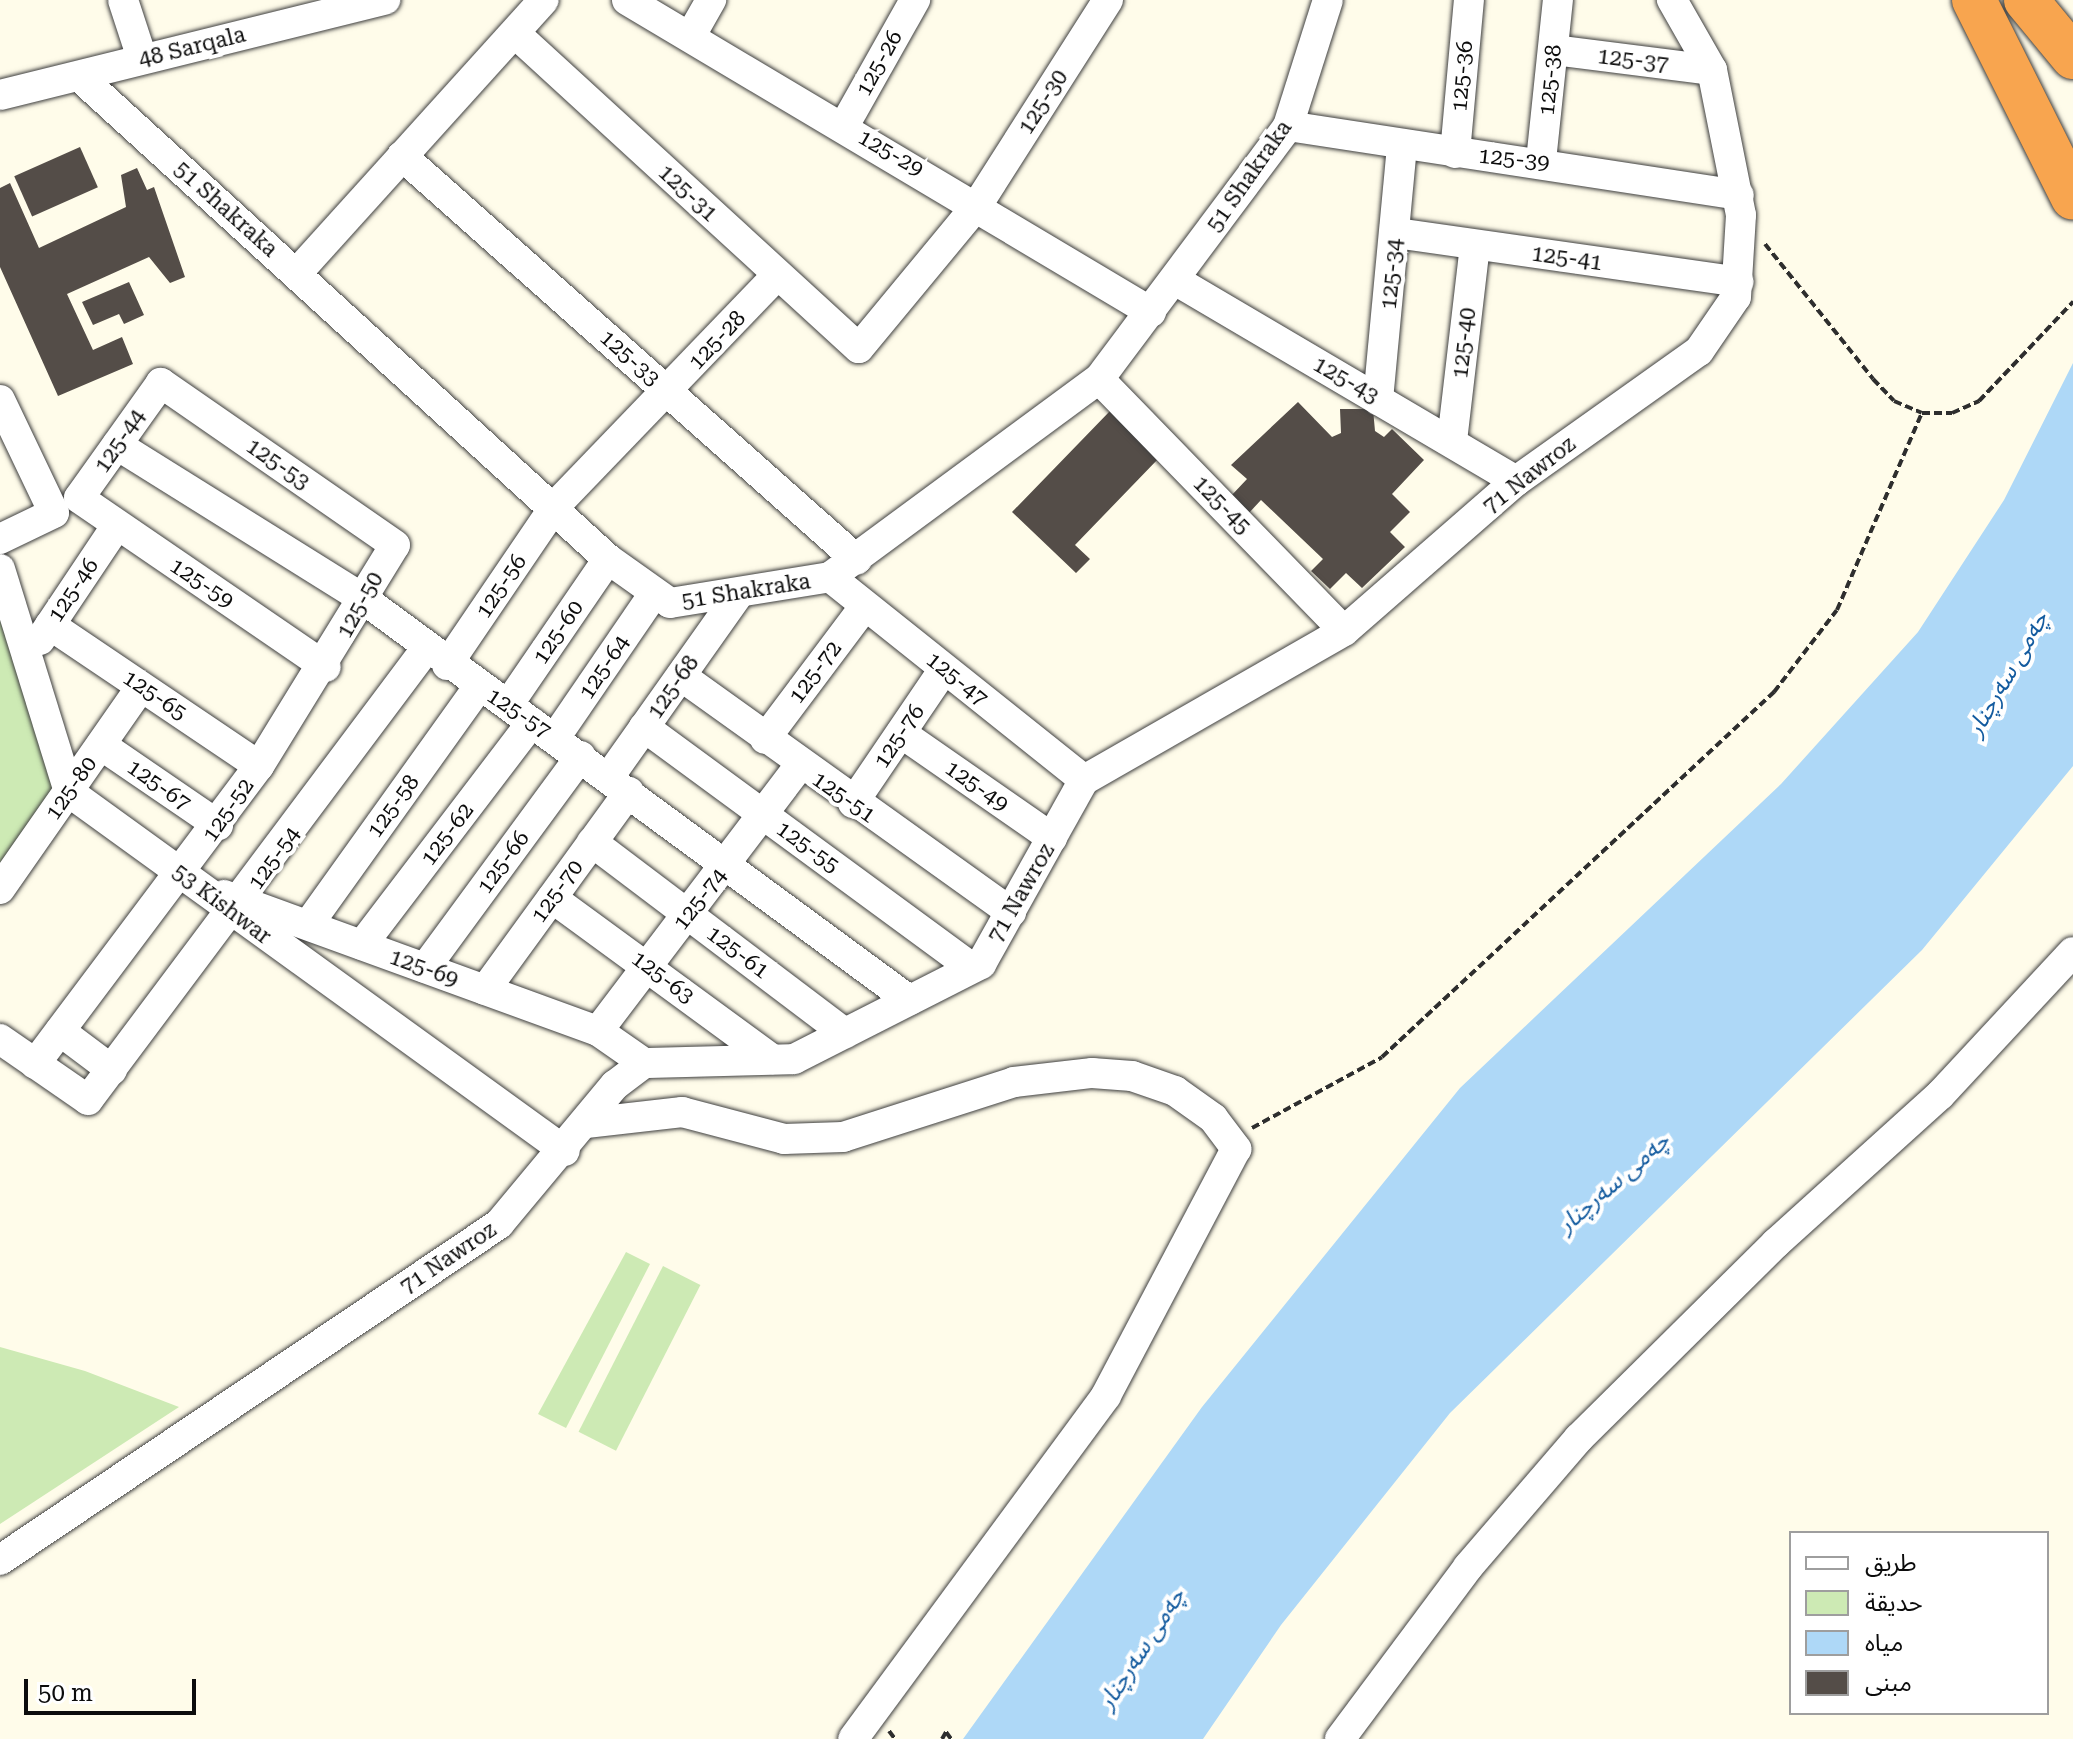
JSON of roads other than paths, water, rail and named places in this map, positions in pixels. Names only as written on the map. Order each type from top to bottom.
[{"type":"highway","points":[[1974,0],[2073,198]]},
{"type":"highway","points":[[2026,0],[2073,57]]},
{"type":"street","points":[[123,0],[142,58]]},
{"type":"street","name":"48 Sarqala","points":[[0,95],[81,78],[142,58],[385,0]]},
{"type":"street","points":[[297,273],[402,156],[518,36],[544,0]]},
{"type":"street","name":"125-29","points":[[627,0],[978,204],[1151,312]]},
{"type":"street","points":[[690,37],[711,0]]},
{"type":"street","name":"125-26","points":[[844,126],[915,0]]},
{"type":"street","name":"125-30","points":[[859,348],[978,204],[1108,0]]},
{"type":"street","name":"51 Shakraka","points":[[81,78],[555,506],[608,559],[653,595],[670,603],[737,596],[830,577],[1099,379],[1288,126],[1328,0]]},
{"type":"street","name":"125-36","points":[[1455,153],[1469,0]]},
{"type":"street","name":"125-38","points":[[1541,161],[1558,0]]},
{"type":"street","name":"71 Nawroz","points":[[0,1560],[499,1224],[586,1123],[644,1063],[794,1059],[972,968],[1011,912],[1084,780],[1344,631],[1516,481],[1699,351],[1730,312],[1739,282],[1740,205],[1712,70],[1672,0]]},
{"type":"street","name":"125-31","points":[[518,36],[859,348]]},
{"type":"street","name":"125-37","points":[[1554,50],[1712,70]]},
{"type":"street","name":"125-39","points":[[1288,126],[1402,147],[1541,161],[1740,205]]},
{"type":"street","name":"125-34","points":[[1378,400],[1402,147]]},
{"type":"street","name":"125-33","points":[[402,156],[857,560]]},
{"type":"street","name":"125-41","points":[[1396,233],[1739,282]]},
{"type":"street","name":"125-40","points":[[1452,441],[1475,246]]},
{"type":"street","name":"125-28","points":[[555,506],[668,392],[777,275]]},
{"type":"street","name":"125-43","points":[[1175,280],[1516,481]]},
{"type":"street","name":"125-45","points":[[1099,379],[1344,631]]},
{"type":"street","name":"125-44","points":[[79,498],[161,383]]},
{"type":"street","name":"125-53","points":[[161,383],[395,545]]},
{"type":"street","points":[[0,400],[54,513],[0,539]]},
{"type":"street","name":"125-57","points":[[117,445],[362,598],[436,658],[581,756],[909,1000]]},
{"type":"street","points":[[47,497],[79,498]]},
{"type":"street","name":"125-59","points":[[79,498],[326,667]]},
{"type":"street","name":"125-56","points":[[436,658],[555,506]]},
{"type":"street","name":"125-46","points":[[30,655],[117,525]]},
{"type":"street","name":"125-50","points":[[326,667],[362,598],[395,545]]},
{"type":"street","name":"125-60","points":[[532,722],[608,559]]},
{"type":"street","points":[[0,569],[30,655],[69,792]]},
{"type":"street","name":"125-47","points":[[830,577],[1084,780]]},
{"type":"street","name":"125-64","points":[[532,722],[653,595]]},
{"type":"street","name":"125-68","points":[[619,785],[644,727],[737,596]]},
{"type":"street","name":"125-72","points":[[765,739],[865,606]]},
{"type":"street","name":"125-65","points":[[50,625],[259,766]]},
{"type":"street","name":"125-54","points":[[35,1064],[88,1100],[436,658]]},
{"type":"street","name":"125-52","points":[[35,1064],[191,880],[218,825],[326,667]]},
{"type":"street","name":"125-76","points":[[853,803],[944,669]]},
{"type":"street","name":"125-51","points":[[681,676],[853,803],[1011,912]]},
{"type":"street","name":"125-58","points":[[308,925],[479,686]]},
{"type":"street","name":"125-80","points":[[0,889],[141,687]]},
{"type":"street","name":"125-62","points":[[362,945],[532,722]]},
{"type":"street","name":"125-55","points":[[644,727],[972,968]]},
{"type":"street","name":"125-49","points":[[901,733],[1052,838]]},
{"type":"street","name":"125-67","points":[[101,745],[218,825]]},
{"type":"street","name":"125-66","points":[[425,968],[581,756]]},
{"type":"street","name":"125-74","points":[[598,1031],[800,765]]},
{"type":"street","name":"125-70","points":[[485,990],[592,842],[619,785]]},
{"type":"street","name":"53 Kishwar","points":[[69,792],[191,880]]},
{"type":"street","name":"125-61","points":[[592,842],[845,1033]]},
{"type":"street","name":"125-69","points":[[191,880],[238,908],[308,925],[598,1031],[644,1063]]},
{"type":"street","name":"125-63","points":[[552,898],[649,965],[772,1059]]},
{"type":"street","name":"53 Kishwar","points":[[238,908],[565,1151]]},
{"type":"street","points":[[1340,1739],[1477,1556],[1579,1438],[1765,1253],[1940,1095],[2073,952]]},
{"type":"street","points":[[60,1031],[112,1070]]},
{"type":"street","points":[[0,1039],[35,1064]]},
{"type":"street","points":[[586,1123],[682,1112],[784,1139],[843,1137],[1014,1082],[1092,1073],[1132,1076],[1175,1091],[1213,1118],[1236,1149],[1216,1198],[1106,1396],[853,1739]]},
{"type":"water","name":"چەمی سەرچنار","points":[[2073,363],[2073,766],[1922,950],[1450,1413],[1281,1625],[1203,1739],[963,1739],[1202,1407],[1460,1088],[1781,784],[1918,632],[2004,500]]}]
